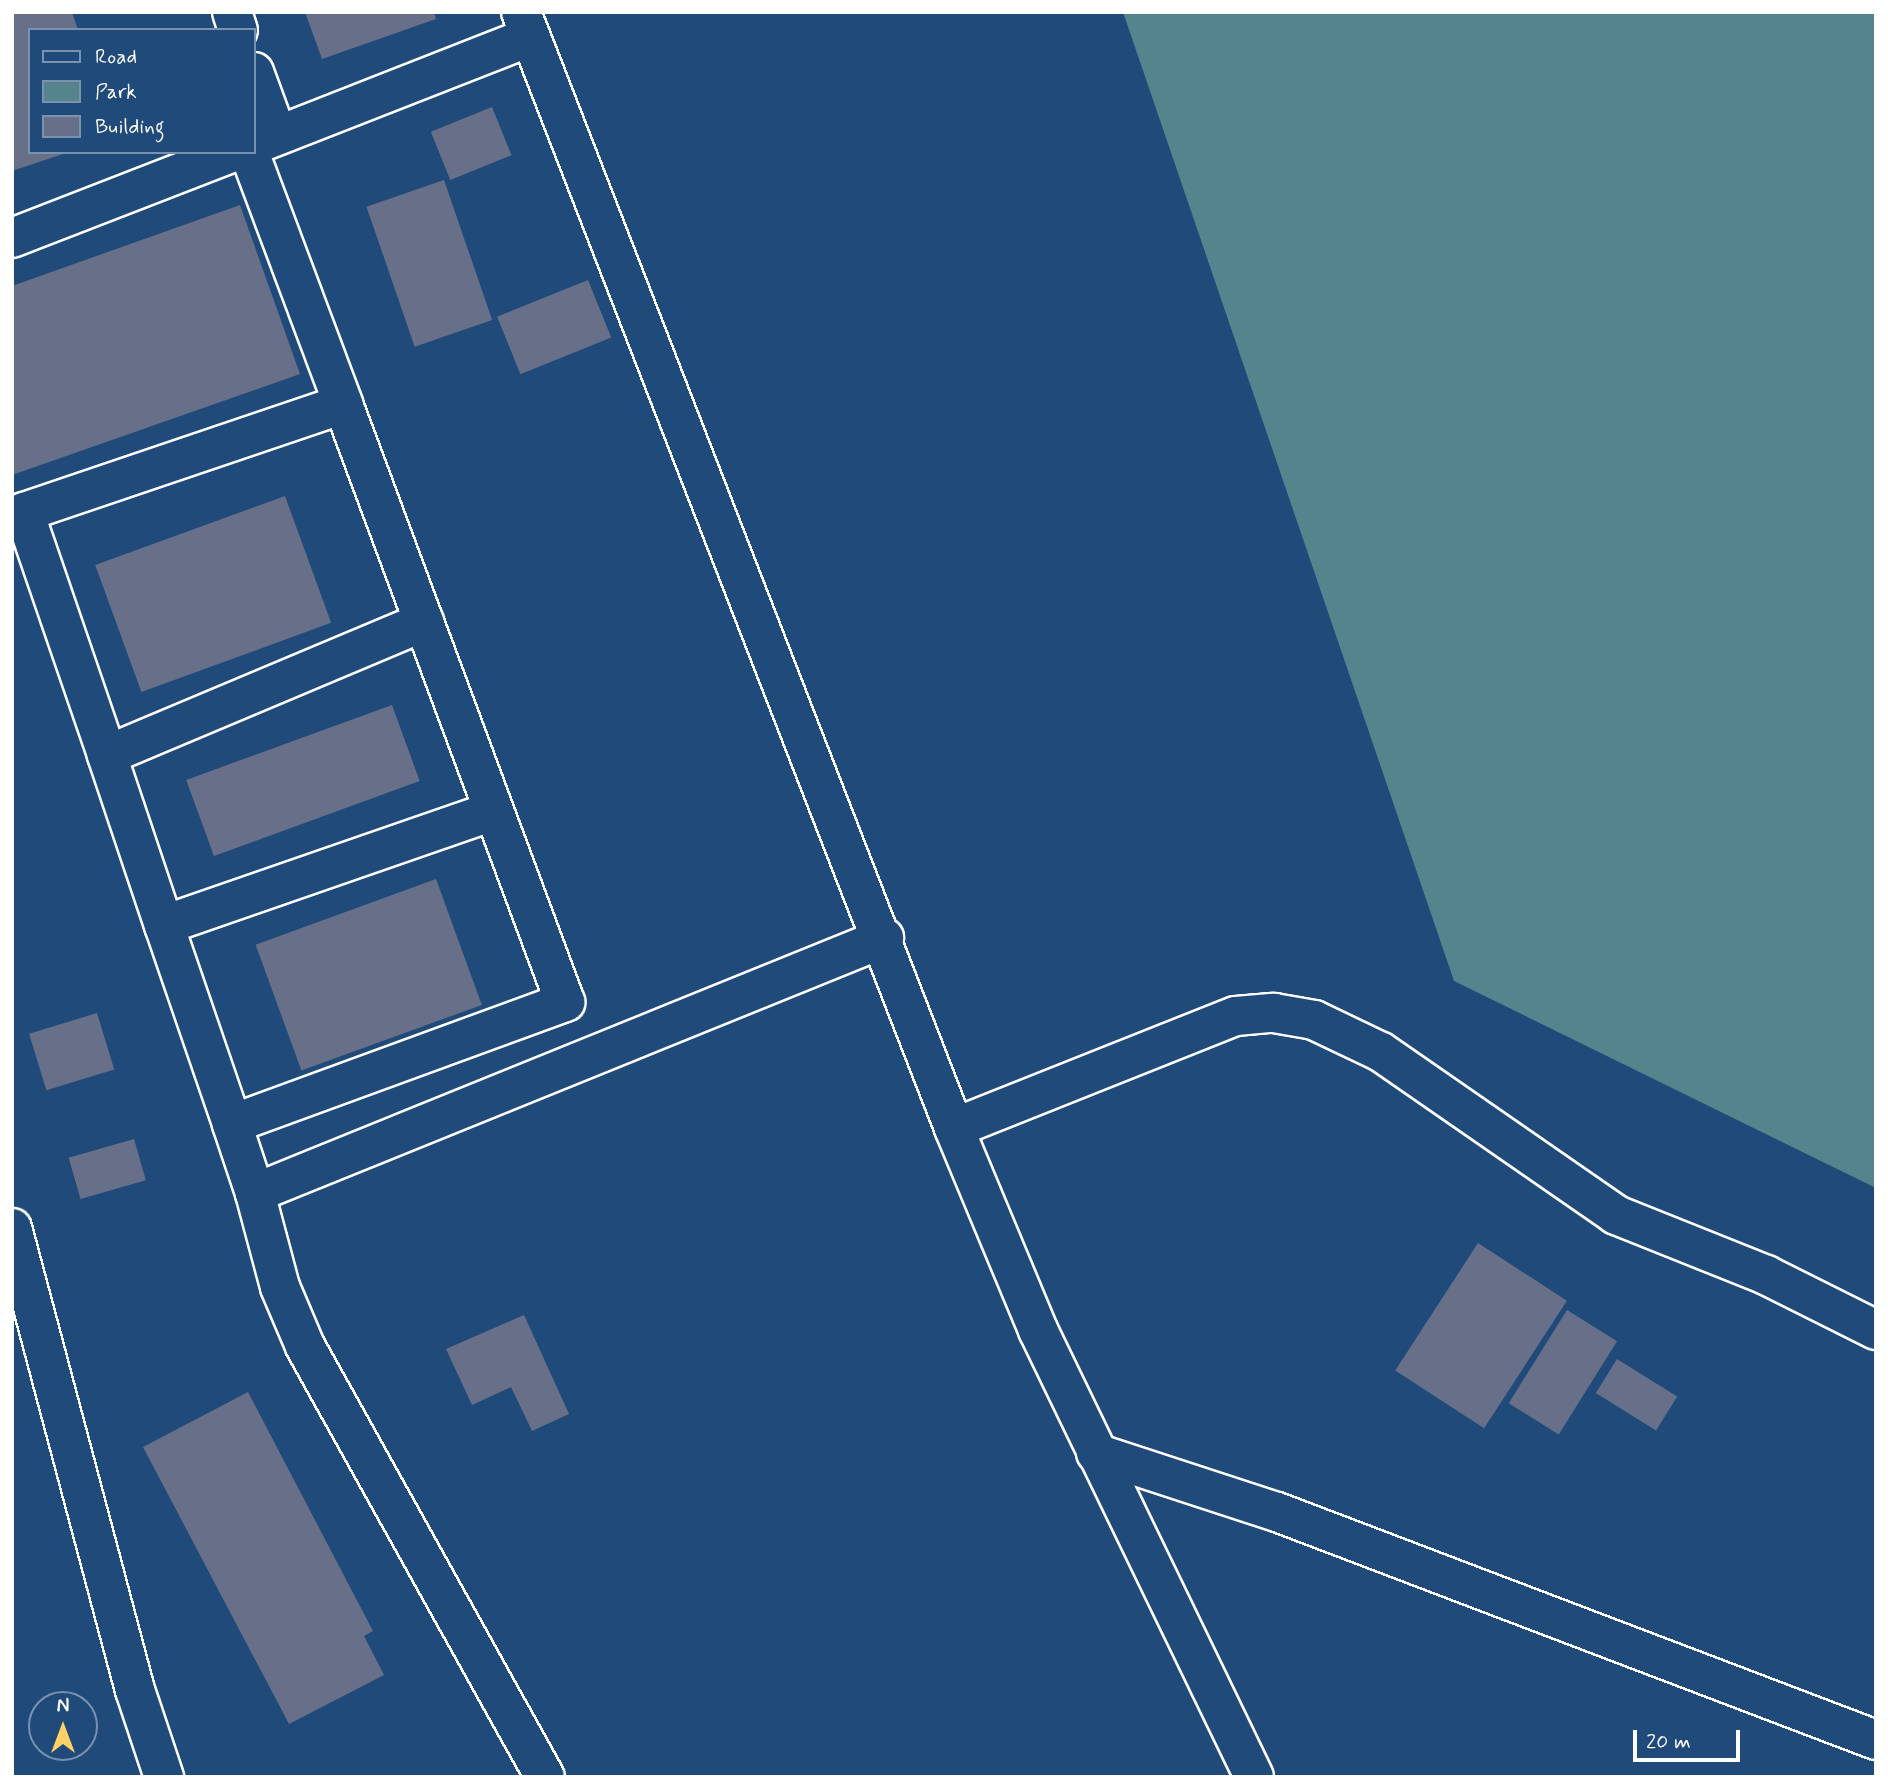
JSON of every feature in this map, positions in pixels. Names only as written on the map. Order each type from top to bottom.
[{"type":"street","points":[[260,144],[526,24],[777,675],[884,938],[954,1128],[1038,1330],[1254,1777]]},
{"type":"street","points":[[232,1124],[565,1002],[343,404],[260,144],[256,96]]},
{"type":"street","points":[[12,239],[229,154]]},
{"type":"street","points":[[343,404],[24,512],[255,1193],[280,1287],[305,1346],[545,1777]]},
{"type":"street","points":[[107,755],[424,622]]},
{"type":"street","points":[[164,925],[494,811]]},
{"type":"street","points":[[255,1193],[884,938]]},
{"type":"street","points":[[954,1128],[1236,1016],[1274,1013],[1314,1020],[1381,1052],[1465,1114],[1616,1214],[1766,1275],[1876,1329]]},
{"type":"street","points":[[12,1228],[135,1690],[164,1777]]},
{"type":"street","points":[[1096,1453],[1277,1512],[1876,1740]]},
{"type":"green space","points":[[1123,12],[1876,12],[1876,1188],[1454,981]]},
{"type":"building","points":[[12,12],[72,12],[77,28],[28,28],[28,154],[63,154],[12,171]]},
{"type":"building","points":[[305,12],[434,12],[436,19],[322,59]]},
{"type":"building","points":[[492,107],[511,155],[450,180],[431,132]]},
{"type":"building","points":[[444,180],[492,320],[415,347],[366,207]]},
{"type":"building","points":[[240,205],[300,374],[12,475],[12,286]]},
{"type":"building","points":[[588,280],[611,337],[520,374],[497,317]]},
{"type":"building","points":[[285,496],[331,623],[141,692],[95,565]]},
{"type":"building","points":[[392,705],[420,781],[214,856],[186,780]]},
{"type":"building","points":[[436,879],[482,1005],[301,1071],[256,945]]},
{"type":"building","points":[[97,1013],[114,1069],[46,1090],[29,1034]]},
{"type":"building","points":[[134,1139],[146,1180],[80,1199],[69,1158]]},
{"type":"building","points":[[1478,1243],[1567,1301],[1484,1428],[1395,1370]]},
{"type":"building","points":[[1567,1310],[1617,1341],[1559,1435],[1509,1403]]},
{"type":"building","points":[[524,1315],[569,1414],[532,1431],[511,1387],[472,1405],[446,1349]]},
{"type":"building","points":[[1617,1359],[1677,1397],[1656,1431],[1596,1393]]},
{"type":"building","points":[[248,1392],[373,1631],[364,1636],[384,1675],[289,1724],[143,1447]]}]
